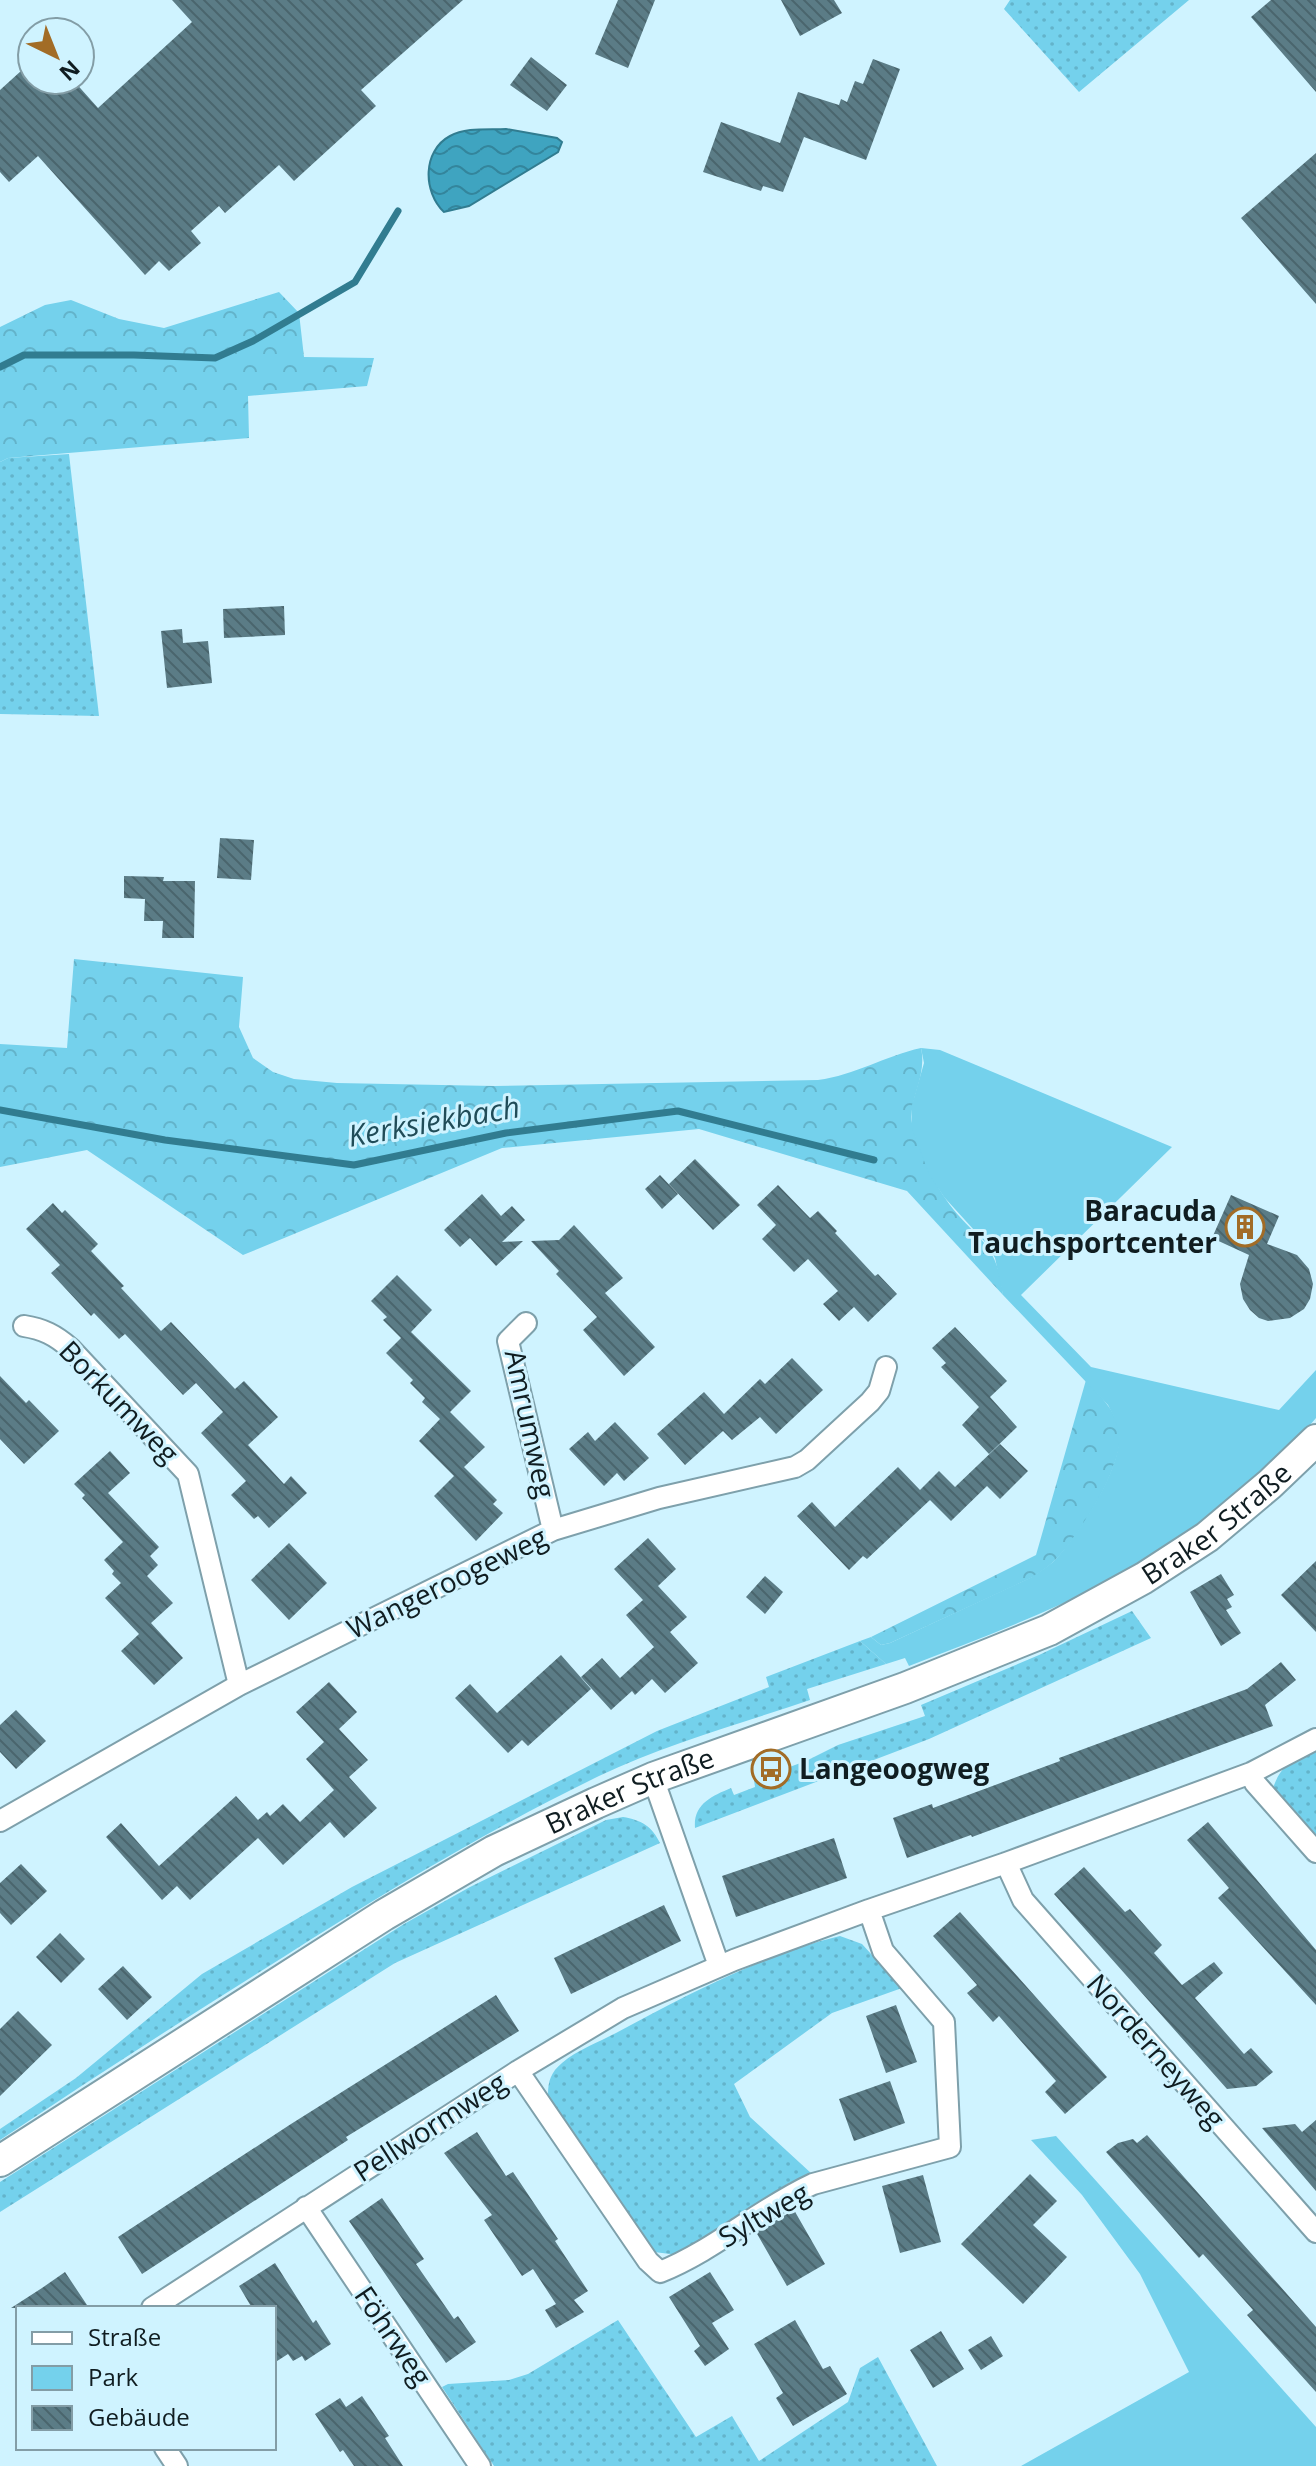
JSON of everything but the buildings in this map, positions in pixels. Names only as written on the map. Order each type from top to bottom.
[{"type":"main road","name":"Braker Straße","points":[[0,2161],[282,1979],[438,1883],[554,1822],[653,1778],[905,1688],[1049,1630],[1144,1578],[1207,1537],[1316,1440]]},
{"type":"street","name":"Amrumweg","points":[[526,1323],[508,1341],[553,1530]]},
{"type":"street","name":"Borkumweg","points":[[24,1326],[43,1329],[70,1348],[188,1474],[239,1685]]},
{"type":"street","name":"Wangeroogeweg","points":[[0,1821],[239,1685],[553,1530],[645,1502],[795,1467],[807,1460],[870,1402],[879,1391],[886,1367]]},
{"type":"street","points":[[653,1778],[719,1966],[1251,1773],[1316,1739]]},
{"type":"street","points":[[1251,1773],[1255,1783],[1316,1852]]},
{"type":"street","name":"Norderneyweg","points":[[1006,1863],[1023,1900],[1316,2232]]},
{"type":"street","name":"Syltweg","points":[[518,2071],[648,2261],[660,2272],[686,2261],[813,2184],[950,2147],[944,2022],[883,1951],[869,1910]]},
{"type":"street","name":"Pellwormweg","points":[[155,2306],[518,2071],[623,2008],[719,1966]]},
{"type":"street","name":"Föhrweg","points":[[306,2207],[480,2466]]},
{"type":"green space","points":[[1010,0],[1189,0],[1079,92],[1004,9]]},
{"type":"green space","points":[[279,292],[299,313],[304,357],[374,358],[367,386],[248,396],[249,438],[8,458],[0,462],[0,327],[45,305],[71,300],[119,319],[164,328]]},
{"type":"green space","points":[[69,454],[99,716],[0,714],[0,462],[8,458]]},
{"type":"green space","points":[[74,959],[243,977],[239,1027],[253,1058],[273,1072],[294,1079],[337,1083],[494,1086],[818,1080],[921,1048],[921,1070],[912,1111],[914,1131],[945,1198],[989,1250],[1000,1276],[1003,1295],[907,1191],[699,1129],[502,1148],[243,1255],[87,1150],[0,1167],[0,1044],[67,1048]]},
{"type":"green space","points":[[921,1048],[940,1050],[1172,1147],[1021,1295],[1091,1367],[1279,1410],[1316,1370],[1316,1418],[1227,1502],[1152,1556],[1050,1609],[909,1666],[905,1658],[886,1664],[860,1641],[871,1637],[881,1645],[890,1643],[1032,1577],[1051,1564],[1074,1537],[1096,1502],[1113,1465],[1119,1435],[1108,1405],[1003,1295],[995,1258],[985,1242],[944,1197],[929,1174],[912,1128],[912,1105],[924,1063]]},
{"type":"green space","points":[[1086,1380],[1113,1413],[1120,1438],[1105,1486],[1074,1538],[1051,1564],[1033,1577],[890,1643],[881,1645],[871,1637],[1036,1555]]},
{"type":"green space","points":[[1132,1611],[1151,1638],[929,1739],[695,1828],[697,1813],[705,1802],[717,1794],[731,1788],[734,1795],[755,1787],[754,1780],[806,1761],[838,1745],[925,1716],[921,1705]]},
{"type":"green space","points":[[860,1641],[886,1664],[807,1689],[810,1700],[624,1765],[518,1817],[323,1932],[0,2140],[0,2129],[76,2078],[202,1974],[352,1887],[657,1731],[769,1687],[766,1677]]},
{"type":"green space","points":[[1316,1748],[1316,1840],[1272,1791],[1284,1769]]},
{"type":"green space","points":[[623,1817],[645,1825],[660,1843],[395,1963],[0,2212],[0,2182],[404,1924],[470,1887],[606,1820]]},
{"type":"green space","points":[[840,1936],[862,1944],[902,1988],[832,2013],[734,2084],[750,2117],[812,2174],[789,2183],[678,2255],[654,2252],[548,2095],[553,2073],[581,2050],[697,1991],[782,1954]]},
{"type":"green space","points":[[1056,2136],[1316,2427],[1316,2466],[1021,2466],[1189,2372],[1140,2274],[1082,2195],[1031,2140]]},
{"type":"green space","points":[[618,2320],[696,2437],[732,2416],[759,2461],[848,2402],[860,2368],[878,2357],[937,2466],[494,2466],[442,2387],[509,2380],[528,2374]]},
{"type":"water","points":[[506,129],[557,138],[562,142],[558,152],[469,206],[444,212],[437,204],[429,183],[430,161],[434,151],[456,133]]},
{"type":"waterway","points":[[0,367],[24,355],[215,358],[253,341],[355,282],[398,211]]},
{"type":"waterway","name":"Kerksiekbach","points":[[0,1110],[165,1140],[354,1165],[506,1133],[678,1111],[874,1160]]},
{"type":"place","name":"Baracuda Tauchsportcenter","points":[[1245,1227]]},
{"type":"place","name":"Langeoogweg","points":[[771,1769]]}]
